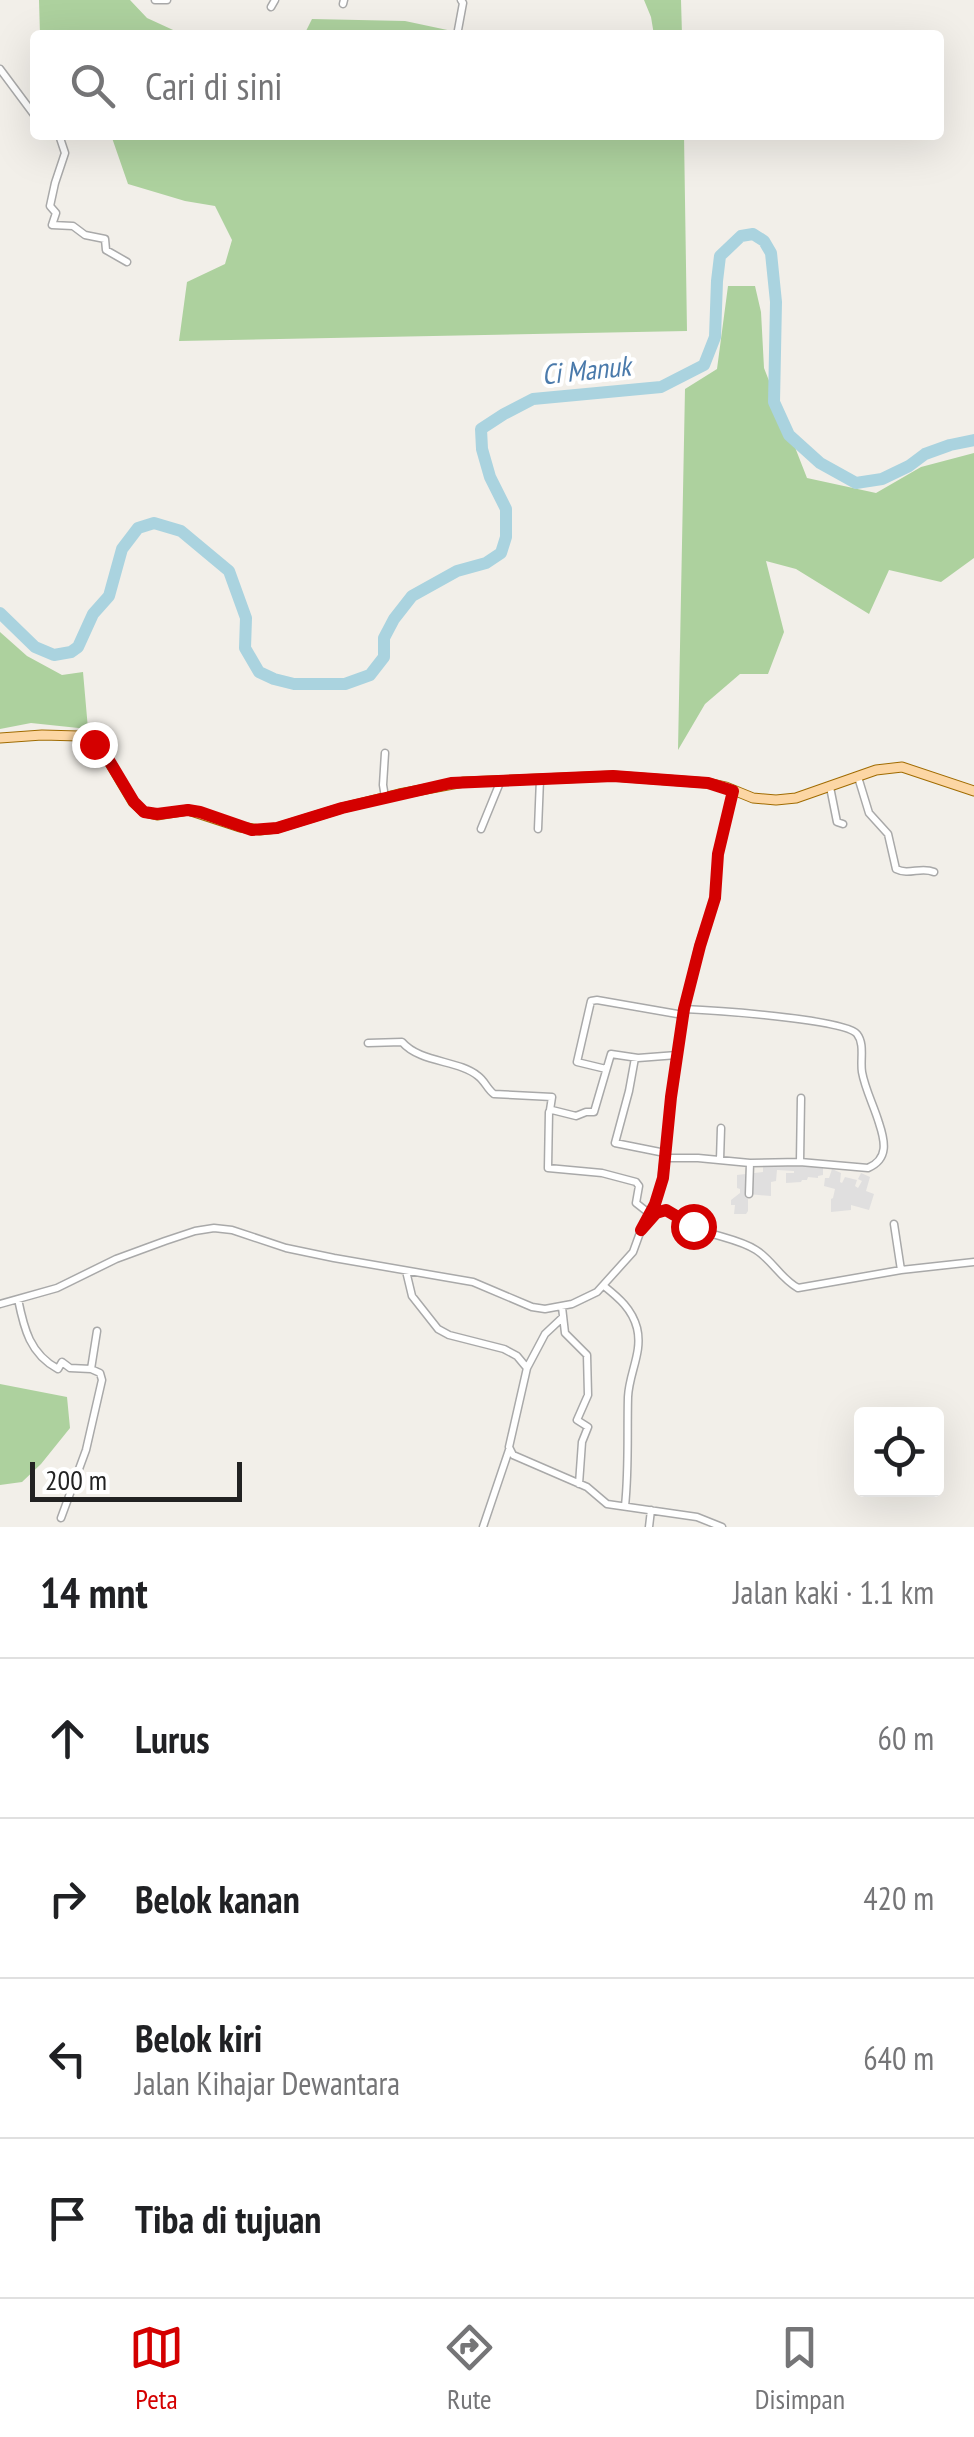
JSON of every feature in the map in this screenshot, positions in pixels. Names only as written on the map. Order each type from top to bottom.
[{"type":"main road","points":[[0,738],[78,736],[104,752],[134,802],[151,814],[188,810],[260,830],[442,784],[501,780],[613,776],[708,783],[753,798],[776,800],[796,798],[858,776],[902,767],[974,792]]},
{"type":"street","points":[[155,0],[167,0]]},
{"type":"street","points":[[458,30],[461,0]]},
{"type":"street","points":[[0,69],[30,109]]},
{"type":"street","points":[[61,140],[65,153],[50,206],[56,213],[52,225],[73,226],[86,235],[105,238],[106,250],[128,262]]},
{"type":"street","points":[[385,753],[386,797]]},
{"type":"street","points":[[858,776],[869,812],[888,834],[896,869],[934,872]]},
{"type":"street","points":[[538,829],[540,779]]},
{"type":"street","points":[[481,829],[501,780]]},
{"type":"street","points":[[830,787],[838,822],[843,824]]},
{"type":"street","points":[[0,1304],[57,1288],[164,1241],[214,1228],[256,1236],[286,1248],[473,1282],[532,1307],[544,1309],[587,1298],[604,1286],[633,1252],[661,1184],[684,1012],[715,898],[718,854],[733,791]]},
{"type":"street","points":[[606,1069],[576,1062],[592,1001],[684,1012],[740,1012],[845,1026],[858,1034],[865,1084],[884,1136],[882,1158],[868,1168],[800,1162],[750,1163],[664,1156],[615,1143],[634,1058]]},
{"type":"street","points":[[368,1043],[402,1042],[414,1053],[478,1076],[494,1094],[552,1097],[548,1168],[602,1173],[637,1182],[636,1204],[650,1214]]},
{"type":"street","points":[[550,1110],[576,1116],[594,1112],[611,1054],[634,1058],[678,1056]]},
{"type":"street","points":[[800,1162],[801,1098]]},
{"type":"street","points":[[720,1160],[721,1128]]},
{"type":"street","points":[[750,1163],[750,1194]]},
{"type":"street","points":[[641,1230],[656,1213],[672,1212],[700,1229],[753,1248],[798,1288],[974,1262]]},
{"type":"street","points":[[894,1224],[901,1270]]},
{"type":"street","points":[[406,1271],[412,1296],[438,1329],[504,1348],[527,1368]]},
{"type":"street","points":[[604,1286],[626,1306],[639,1342],[629,1389],[625,1506]]},
{"type":"street","points":[[18,1300],[28,1339],[47,1364],[58,1369],[62,1362],[70,1368],[92,1368],[102,1380],[86,1450],[61,1518]]},
{"type":"street","points":[[562,1306],[566,1334],[587,1354],[588,1397],[577,1420],[588,1427],[582,1442],[578,1484]]},
{"type":"street","points":[[483,1527],[509,1450],[527,1368],[545,1334],[563,1317]]},
{"type":"street","points":[[92,1368],[97,1332]]},
{"type":"street","points":[[509,1450],[517,1458],[590,1488],[605,1503],[697,1517],[722,1527]]},
{"type":"street","points":[[649,1527],[651,1510]]},
{"type":"street","points":[[697,1517],[697,1527]]},
{"type":"shaded area","points":[[763,1165],[823,1166],[823,1175],[786,1183],[786,1173],[794,1171],[777,1170],[776,1181],[771,1182],[771,1196],[748,1194],[746,1214],[734,1214],[731,1200],[740,1193],[737,1175],[763,1172]]},
{"type":"shaded area","points":[[832,1169],[841,1173],[842,1183],[845,1177],[857,1180],[858,1188],[861,1173],[870,1177],[866,1191],[874,1194],[869,1210],[851,1205],[851,1210],[831,1212],[835,1189],[824,1186]]},
{"type":"green space","points":[[39,0],[130,0],[147,18],[173,30],[40,30]]},
{"type":"green space","points":[[644,0],[681,0],[682,30],[653,30]]},
{"type":"green space","points":[[312,19],[405,21],[447,30],[306,30]]},
{"type":"green space","points":[[113,140],[684,140],[687,331],[179,341],[187,282],[225,264],[232,240],[215,206],[128,184]]},
{"type":"green space","points":[[728,286],[755,286],[761,312],[764,368],[807,478],[876,493],[921,467],[974,453],[974,558],[941,582],[889,570],[869,614],[796,569],[766,561],[784,632],[768,674],[740,674],[705,704],[678,750],[685,389],[717,369]]},
{"type":"green space","points":[[0,632],[27,656],[62,675],[83,672],[88,729],[31,723],[0,729]]},
{"type":"green space","points":[[0,1384],[67,1397],[70,1428],[22,1482],[0,1485]]},
{"type":"waterway","name":"Ci Manuk","points":[[0,613],[35,647],[54,655],[71,652],[78,647],[93,614],[109,596],[122,549],[138,528],[154,523],[181,531],[229,571],[246,618],[245,648],[259,672],[294,684],[345,684],[370,675],[384,657],[384,638],[394,619],[412,596],[501,553],[506,537],[506,509],[490,477],[481,429],[533,399],[661,387],[704,365],[715,337],[720,256],[741,236],[753,234],[764,241],[771,253],[776,302],[774,402],[789,435],[820,463],[856,483],[882,479],[925,454],[974,440]]},
{"type":"route","points":[[94,744],[104,752],[144,812],[200,812],[252,830],[277,828],[342,808],[451,783],[613,776],[708,783],[733,791],[718,854],[717,890],[684,1009],[663,1178],[641,1230],[656,1213],[666,1210],[693,1226]]}]
